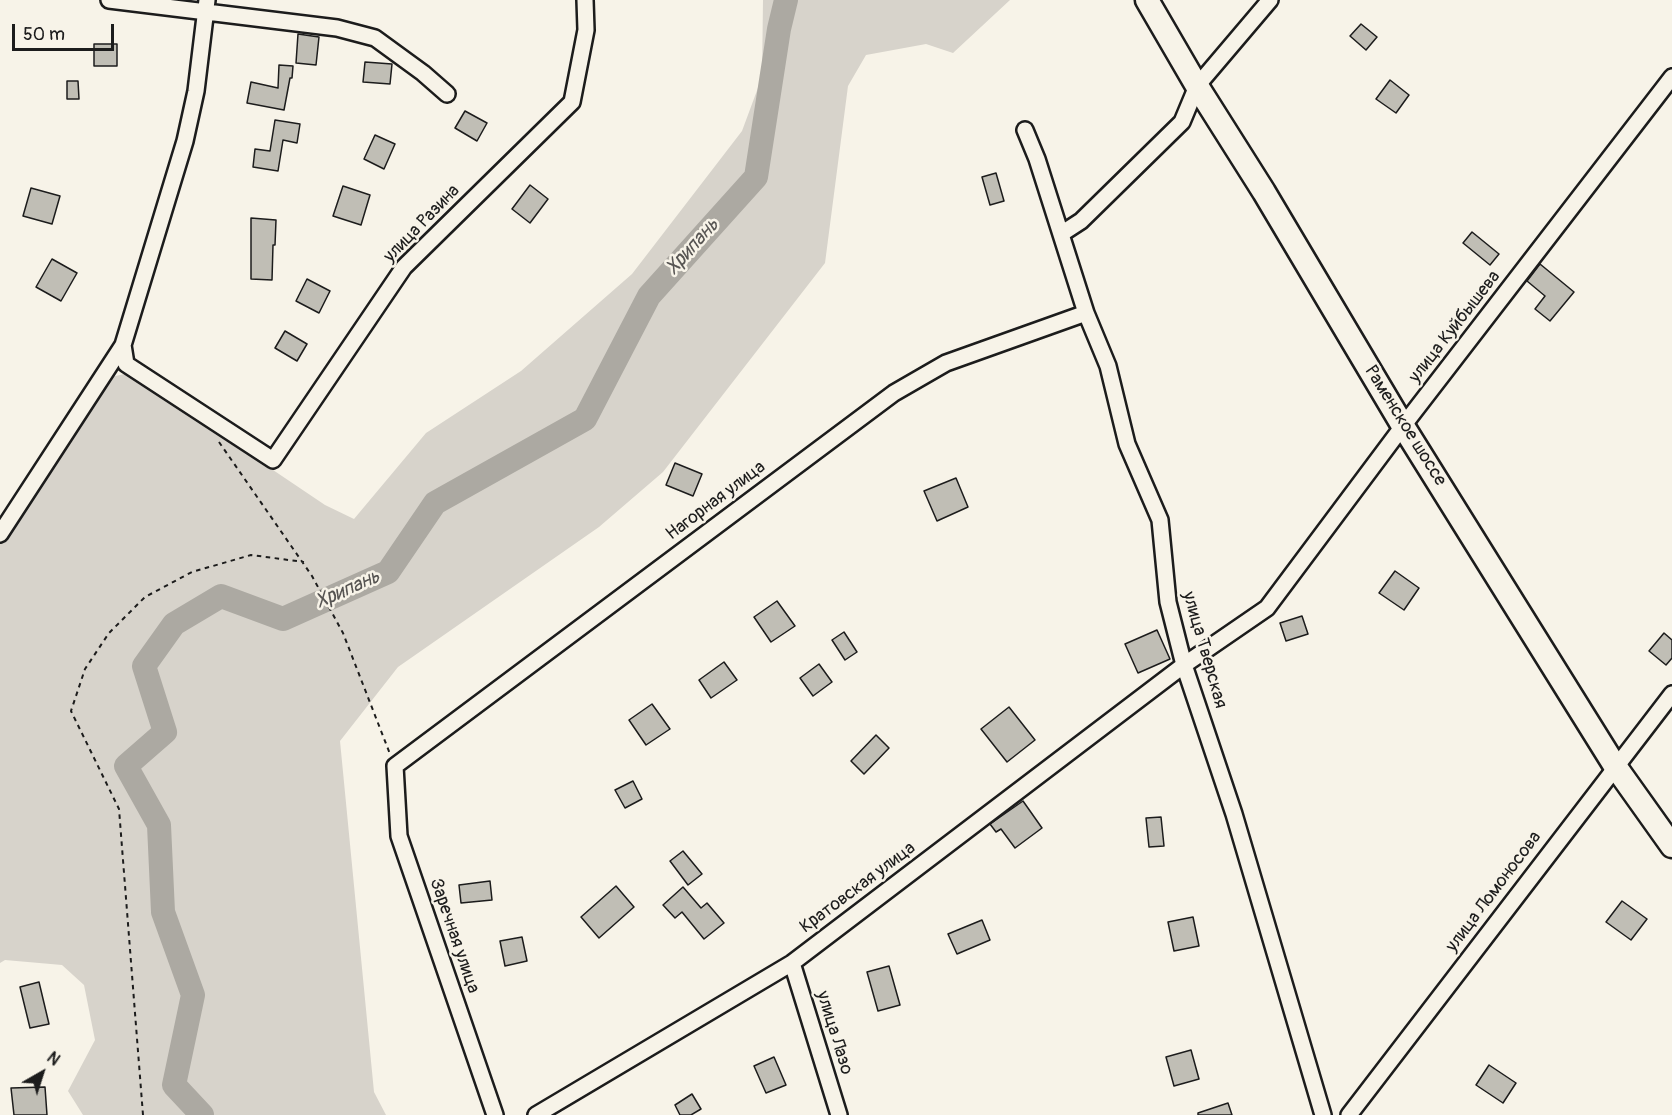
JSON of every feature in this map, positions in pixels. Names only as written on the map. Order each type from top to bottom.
[{"type":"main road","name":"Раменское шоссе","points":[[1147,0],[1403,426],[1615,766],[1672,846]]},
{"type":"street","points":[[109,0],[206,6],[337,28],[375,38],[423,73],[447,94]]},
{"type":"street","name":"улица Разина","points":[[123,345],[126,364],[273,460],[404,267],[572,102],[586,30],[585,0]]},
{"type":"street","points":[[1061,234],[1081,221],[1182,122],[1197,86],[1270,0]]},
{"type":"street","points":[[0,534],[123,345],[185,141],[196,91],[206,6]]},
{"type":"street","name":"улица Куйбышева","points":[[1184,665],[1267,608],[1403,426],[1672,77]]},
{"type":"street","name":"улица Тверская","points":[[1025,130],[1037,159],[1086,313],[1108,366],[1128,444],[1160,520],[1168,603],[1184,665],[1234,814],[1323,1115]]},
{"type":"street","name":"Нагорная улица","points":[[395,766],[894,393],[946,363],[1086,313]]},
{"type":"street","name":"Кратовская улица","points":[[536,1115],[792,963],[1184,665]]},
{"type":"street","name":"улица Ломоносова","points":[[1349,1115],[1672,694]]},
{"type":"street","name":"Заречная улица","points":[[395,766],[399,836],[495,1115]]},
{"type":"street","name":"улица Лазо","points":[[792,963],[839,1115]]},
{"type":"path","points":[[217,439],[304,562],[343,633],[395,766]]},
{"type":"path","points":[[143,1115],[119,809],[71,711],[85,669],[109,633],[145,597],[192,572],[251,555],[304,562]]},
{"type":"shaded area","points":[[763,0],[1010,0],[953,53],[926,44],[866,55],[848,86],[825,263],[663,472],[599,527],[398,667],[340,741],[374,1092],[386,1115],[83,1115],[68,1091],[95,1040],[84,985],[62,965],[5,960],[0,963],[0,544],[111,377],[129,373],[325,505],[354,519],[426,433],[521,371],[632,274],[742,131],[762,77]]},
{"type":"building","points":[[1361,24],[1377,37],[1366,50],[1350,36]]},
{"type":"building","points":[[298,34],[319,37],[316,65],[296,63]]},
{"type":"building","points":[[94,44],[117,44],[117,66],[94,66]]},
{"type":"building","points":[[365,62],[392,64],[390,84],[363,82]]},
{"type":"building","points":[[279,65],[293,66],[284,110],[247,103],[251,82],[278,88]]},
{"type":"building","points":[[1390,80],[1409,95],[1396,113],[1376,99]]},
{"type":"building","points":[[67,81],[78,81],[79,99],[67,99]]},
{"type":"building","points":[[465,111],[487,123],[477,141],[455,128]]},
{"type":"building","points":[[275,120],[300,124],[297,143],[283,140],[278,171],[253,167],[255,149],[270,151]]},
{"type":"building","points":[[375,135],[395,144],[384,169],[364,159]]},
{"type":"building","points":[[996,173],[1004,201],[990,205],[982,177]]},
{"type":"building","points":[[530,185],[548,199],[530,223],[512,209]]},
{"type":"building","points":[[343,186],[370,195],[361,225],[333,216]]},
{"type":"building","points":[[31,188],[60,196],[52,224],[23,216]]},
{"type":"building","points":[[251,218],[276,220],[272,280],[251,279]]},
{"type":"building","points":[[1472,232],[1499,254],[1490,265],[1463,243]]},
{"type":"building","points":[[52,259],[77,273],[61,301],[36,287]]},
{"type":"building","points":[[1540,264],[1574,292],[1550,321],[1535,309],[1545,296],[1527,281]]},
{"type":"building","points":[[307,279],[330,291],[319,313],[296,301]]},
{"type":"building","points":[[285,331],[307,344],[297,361],[275,348]]},
{"type":"building","points":[[675,463],[702,474],[693,496],[666,485]]},
{"type":"building","points":[[956,478],[968,507],[937,521],[924,491]]},
{"type":"building","points":[[1395,571],[1419,588],[1404,610],[1379,593]]},
{"type":"building","points":[[777,601],[795,626],[771,642],[754,617]]},
{"type":"building","points":[[1302,616],[1308,634],[1286,641],[1280,623]]},
{"type":"building","points":[[1157,630],[1170,659],[1138,673],[1125,644]]},
{"type":"building","points":[[844,632],[857,652],[845,660],[832,640]]},
{"type":"building","points":[[1664,633],[1672,640],[1672,658],[1666,665],[1649,651]]},
{"type":"building","points":[[724,662],[737,680],[711,698],[699,680]]},
{"type":"building","points":[[819,664],[832,682],[813,696],[800,678]]},
{"type":"building","points":[[652,704],[670,729],[646,745],[629,720]]},
{"type":"building","points":[[1009,707],[1035,740],[1007,762],[981,729]]},
{"type":"building","points":[[876,735],[889,748],[864,774],[851,761]]},
{"type":"building","points":[[633,781],[642,799],[625,808],[615,790]]},
{"type":"building","points":[[1023,801],[1042,828],[1015,848],[1001,829],[996,832],[990,824]]},
{"type":"building","points":[[1161,817],[1164,846],[1149,847],[1146,818]]},
{"type":"building","points":[[683,851],[702,874],[688,885],[670,861]]},
{"type":"building","points":[[490,881],[492,900],[461,903],[459,885]]},
{"type":"building","points":[[616,886],[634,907],[599,938],[581,917]]},
{"type":"building","points":[[683,887],[701,908],[707,903],[724,923],[704,939],[682,912],[675,918],[663,905]]},
{"type":"building","points":[[1622,901],[1647,919],[1631,940],[1606,922]]},
{"type":"building","points":[[1193,917],[1199,946],[1174,951],[1168,922]]},
{"type":"building","points":[[982,920],[990,940],[957,954],[948,934]]},
{"type":"building","points":[[522,937],[527,961],[505,966],[500,941]]},
{"type":"building","points":[[889,966],[900,1005],[878,1011],[867,972]]},
{"type":"building","points":[[39,982],[49,1024],[30,1028],[20,987]]},
{"type":"building","points":[[1191,1050],[1199,1079],[1174,1086],[1166,1057]]},
{"type":"building","points":[[774,1057],[786,1085],[766,1093],[754,1066]]},
{"type":"building","points":[[1489,1065],[1516,1083],[1503,1103],[1476,1085]]},
{"type":"building","points":[[45,1087],[47,1115],[14,1115],[11,1088]]},
{"type":"building","points":[[692,1094],[701,1109],[691,1115],[680,1115],[675,1105]]},
{"type":"building","points":[[1228,1103],[1232,1115],[1198,1115],[1198,1113]]},
{"type":"waterway","name":"Хрипань","points":[[202,1115],[174,1085],[193,995],[163,912],[159,825],[126,766],[165,732],[144,666],[174,624],[221,596],[283,619],[388,572],[435,503],[585,419],[649,296],[756,177],[779,29],[786,0]]}]
